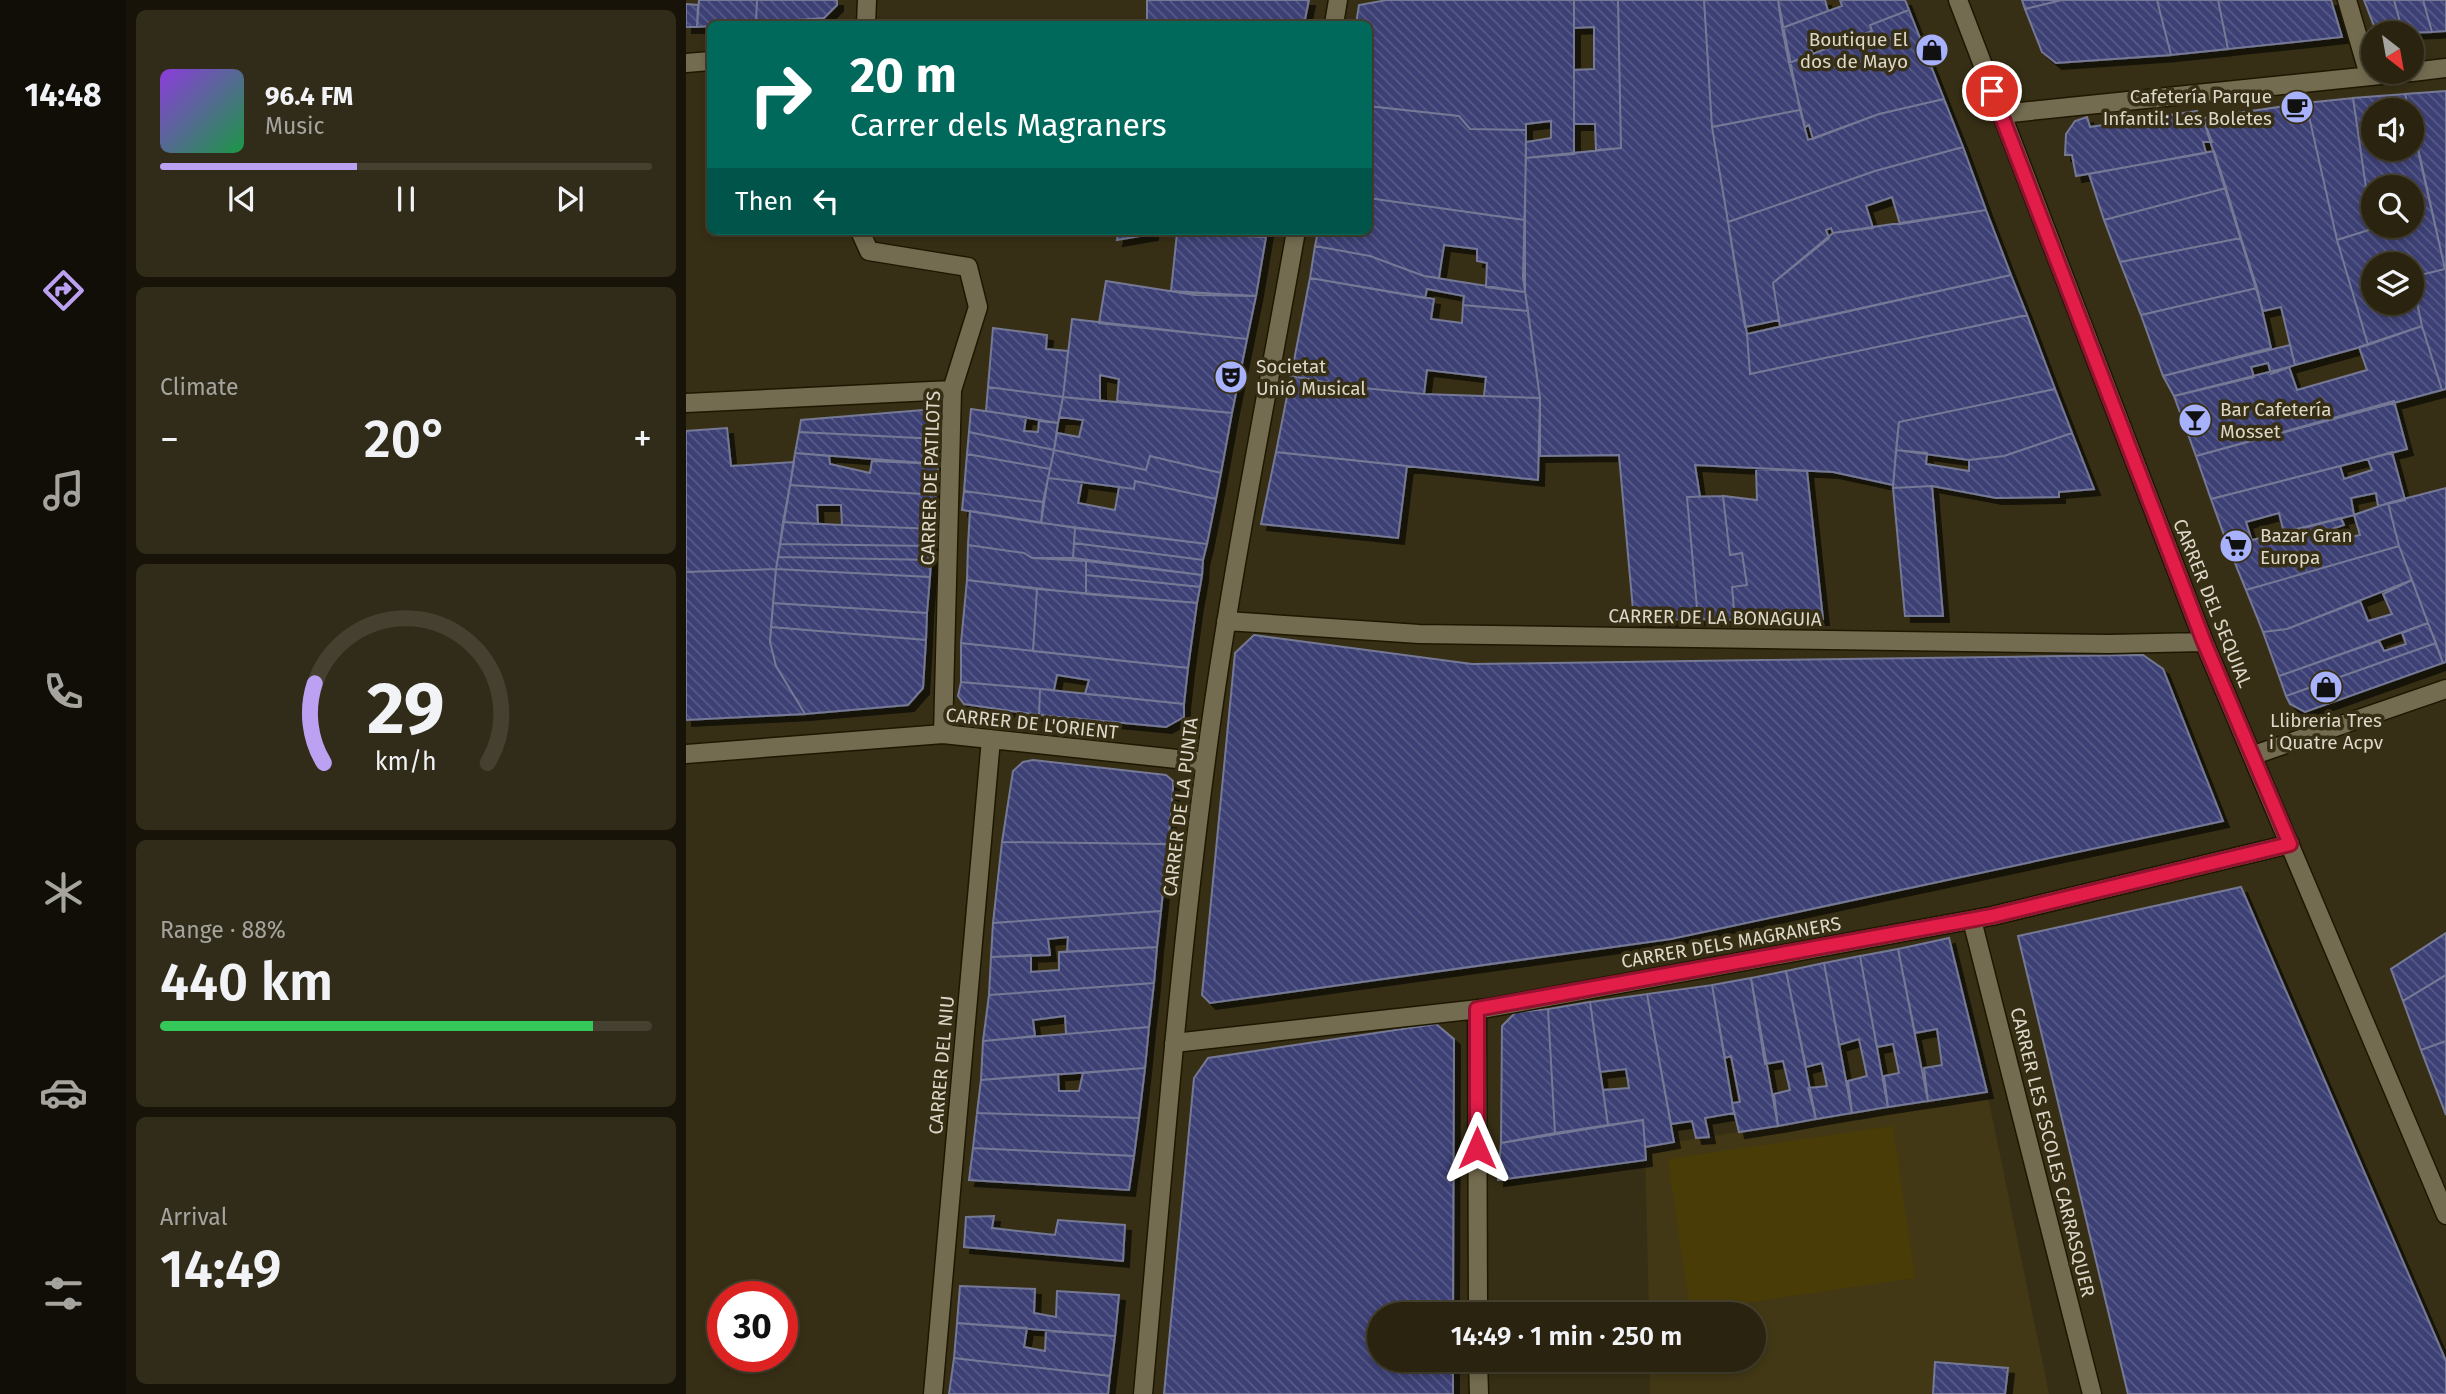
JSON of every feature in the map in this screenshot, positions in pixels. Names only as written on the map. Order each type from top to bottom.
[{"type":"street","points":[[866,21],[867,0]]},
{"type":"street","points":[[1334,21],[1338,0]]},
{"type":"street","name":"CARRER DEL SEQUIAL","points":[[1958,0],[2204,642],[2444,1203]]},
{"type":"street","points":[[2347,0],[2361,48]]},
{"type":"street","points":[[686,63],[707,61]]},
{"type":"street","points":[[2424,71],[2446,68]]},
{"type":"street","points":[[2001,114],[2361,76]]},
{"type":"street","name":"CARRER DE PATILOTS","points":[[862,235],[869,251],[968,267],[978,307],[952,390],[943,734]]},
{"type":"street","name":"CARRER DE LA PUNTA","points":[[1143,1394],[1174,1043],[1205,762],[1226,621],[1295,235]]},
{"type":"street","points":[[686,403],[952,390]]},
{"type":"street","name":"CARRER DE LA BONAGUIA","points":[[1226,621],[1419,634],[2109,644],[2204,642]]},
{"type":"street","points":[[2254,755],[2446,689]]},
{"type":"street","name":"CARRER DE L'ORIENT","points":[[686,754],[943,734],[1205,762]]},
{"type":"street","name":"CARRER DEL NIU","points":[[933,1394],[991,740]]},
{"type":"street","name":"CARRER DELS MAGRANERS","points":[[1174,1043],[1477,1009],[1972,920],[2290,844]]},
{"type":"street","name":"CARRER LES ESCOLES CARRASQUER","points":[[1972,920],[2092,1394]]},
{"type":"street","points":[[1477,1009],[1478,1302]]},
{"type":"street","points":[[1478,1372],[1479,1394]]},
{"type":"shaded area","points":[[1987,1092],[2049,1394],[1650,1394],[1649,1372],[1766,1372],[1766,1302],[1649,1302],[1645,1147]]},
{"type":"shaded area","points":[[1893,1126],[1915,1278],[1751,1302],[1689,1302],[1668,1159]]},
{"type":"building","points":[[699,0],[757,0],[756,21],[707,21],[707,26],[697,27]]},
{"type":"building","points":[[757,0],[837,0],[837,5],[824,18],[756,21]]},
{"type":"building","points":[[1147,0],[1309,0],[1305,21],[1147,21]]},
{"type":"building","points":[[1387,0],[1574,0],[1574,154],[1526,158],[1526,142],[1551,138],[1551,121],[1526,124],[1526,130],[1470,129],[1459,116],[1372,106],[1372,21],[1356,21],[1359,5]]},
{"type":"building","points":[[1574,0],[1618,0],[1621,148],[1596,150],[1595,124],[1574,124],[1574,70],[1594,69],[1594,27],[1574,28]]},
{"type":"building","points":[[1618,0],[1704,0],[1712,127],[1747,334],[1750,374],[2027,315],[2055,389],[1899,422],[1893,485],[1833,472],[1695,465],[1700,497],[1687,497],[1698,619],[1634,621],[1619,455],[1540,456],[1540,398],[1523,277],[1526,158],[1621,148]]},
{"type":"building","points":[[1704,0],[1778,0],[1800,110],[1712,127]]},
{"type":"building","points":[[1778,0],[1825,0],[1828,11],[1782,28]]},
{"type":"building","points":[[1840,0],[1905,0],[1909,10],[1870,25],[1872,31],[1826,49],[1821,35],[1807,40],[1813,54],[1789,63],[1782,28],[1842,6]]},
{"type":"building","points":[[2022,0],[2062,0],[2025,9]]},
{"type":"building","points":[[2062,0],[2157,0],[2171,55],[2056,63],[2042,52],[2025,9]]},
{"type":"building","points":[[2157,0],[2218,0],[2228,49],[2171,55]]},
{"type":"building","points":[[2218,0],[2331,0],[2342,37],[2228,49]]},
{"type":"building","points":[[2364,0],[2394,0],[2400,21],[2372,21]]},
{"type":"building","points":[[2394,0],[2423,0],[2432,32],[2424,32],[2424,21],[2400,21]]},
{"type":"building","points":[[2423,0],[2446,0],[2446,31],[2432,32]]},
{"type":"building","points":[[686,4],[698,5],[697,27],[686,27]]},
{"type":"building","points":[[1909,10],[1944,99],[1879,114],[1813,139],[1809,125],[1805,127],[1789,63],[1872,31],[1870,25]]},
{"type":"building","points":[[2446,91],[2446,389],[2442,390],[2420,315],[2424,315],[2424,274],[2445,269],[2420,161],[2424,161],[2424,98],[2406,98],[2405,94]]},
{"type":"building","points":[[2405,94],[2406,98],[2361,98],[2361,153],[2353,98]]},
{"type":"building","points":[[2353,98],[2364,175],[2361,175],[2361,232],[2337,240],[2306,103]]},
{"type":"building","points":[[1944,99],[1963,147],[1875,171],[1728,222],[1712,127],[1800,110],[1808,140],[1879,114]]},
{"type":"building","points":[[2306,103],[2337,240],[2368,345],[2295,365],[2281,307],[2263,311],[2203,118]]},
{"type":"building","points":[[1372,106],[1459,116],[1470,129],[1526,130],[1525,220],[1372,199]]},
{"type":"building","points":[[2197,111],[2196,119],[2203,118],[2212,142],[2203,142],[2206,153],[2076,176],[2072,155],[2065,155],[2066,134],[2075,121],[2087,117],[2090,127]]},
{"type":"building","points":[[1963,147],[1986,210],[1900,224],[1892,197],[1866,206],[1873,228],[1833,233],[1831,228],[1826,230],[1829,238],[1773,283],[1779,320],[1745,327],[1728,222],[1875,171]]},
{"type":"building","points":[[2214,151],[2226,188],[2104,220],[2089,174]]},
{"type":"building","points":[[2362,161],[2421,161],[2445,269],[2424,274],[2424,252],[2361,252],[2361,315],[2420,315],[2422,326],[2368,345],[2337,240],[2361,232],[2361,238],[2424,238],[2424,175],[2364,175]]},
{"type":"building","points":[[2226,188],[2241,238],[2120,262],[2104,220]]},
{"type":"building","points":[[1372,199],[1525,220],[1525,292],[1486,287],[1487,263],[1477,261],[1477,249],[1444,245],[1439,278],[1424,276],[1370,256],[1315,246],[1317,235],[1372,235]]},
{"type":"building","points":[[1986,210],[2011,275],[1780,326],[1773,283],[1833,233]]},
{"type":"building","points":[[1118,235],[1146,235],[1117,240]]},
{"type":"building","points":[[1177,235],[1266,237],[1256,296],[1171,291]]},
{"type":"building","points":[[2241,238],[2257,288],[2141,315],[2120,262]]},
{"type":"building","points":[[1315,246],[1370,256],[1424,276],[1525,292],[1528,311],[1463,305],[1464,296],[1427,289],[1425,298],[1310,278]]},
{"type":"building","points":[[2011,275],[2027,315],[1750,374],[1747,334]]},
{"type":"building","points":[[1310,278],[1434,299],[1431,319],[1462,323],[1463,305],[1528,311],[1540,398],[1484,396],[1486,377],[1427,370],[1424,394],[1353,387],[1291,376]]},
{"type":"building","points":[[1106,281],[1195,295],[1256,296],[1247,339],[1099,323]]},
{"type":"building","points":[[2257,288],[2271,348],[2163,376],[2141,315]]},
{"type":"building","points":[[1072,319],[1247,339],[1232,413],[1117,401],[1119,379],[1100,375],[1100,401],[1063,397]]},
{"type":"building","points":[[2422,326],[2442,390],[2196,456],[2174,396],[2289,367],[2297,390],[2367,370],[2359,347]]},
{"type":"building","points":[[993,328],[1047,335],[1046,349],[1068,351],[1063,397],[988,387]]},
{"type":"building","points":[[2290,345],[2295,365],[2271,374],[2268,363],[2251,367],[2254,377],[2174,396],[2163,376]]},
{"type":"building","points":[[1291,376],[1353,387],[1424,394],[1540,398],[1538,480],[1276,452]]},
{"type":"building","points":[[988,387],[1063,397],[1058,423],[986,411]]},
{"type":"building","points":[[2055,389],[2072,433],[2004,456],[1969,460],[1896,450],[1899,422]]},
{"type":"building","points":[[1063,397],[1232,413],[1221,473],[1150,456],[1146,470],[1054,450],[1057,433],[1079,437],[1083,420],[1059,417]]},
{"type":"building","points":[[2394,401],[2407,449],[2211,499],[2196,456]]},
{"type":"building","points":[[971,409],[1026,417],[1024,431],[1038,432],[1039,421],[1058,423],[1054,450],[969,432]]},
{"type":"building","points":[[923,410],[939,424],[938,439],[799,432],[801,420]]},
{"type":"building","points":[[727,428],[731,466],[794,462],[776,569],[686,572],[686,431]]},
{"type":"building","points":[[799,432],[938,439],[938,464],[795,453]]},
{"type":"building","points":[[969,432],[1054,450],[1050,469],[967,454]]},
{"type":"building","points":[[2072,433],[2094,489],[2059,492],[2059,497],[1996,498],[1932,486],[1893,488],[1896,450],[1927,453],[1926,464],[1969,471],[1969,460],[2004,456]]},
{"type":"building","points":[[1054,450],[1146,470],[1150,456],[1221,473],[1216,499],[1135,481],[1134,489],[1048,478]]},
{"type":"building","points":[[1276,452],[1407,466],[1398,538],[1261,524]]},
{"type":"building","points":[[2392,452],[2405,500],[2378,506],[2376,493],[2351,498],[2354,515],[2284,533],[2279,513],[2246,522],[2252,541],[2228,546],[2211,499],[2340,466],[2344,479],[2372,470],[2368,459]]},
{"type":"building","points":[[795,453],[829,456],[830,464],[870,473],[872,461],[938,464],[936,495],[790,485]]},
{"type":"building","points":[[967,454],[1050,469],[1043,502],[964,491]]},
{"type":"building","points":[[1756,469],[1807,471],[1823,619],[1735,620],[1732,587],[1747,585],[1742,553],[1730,555],[1723,496],[1757,500]]},
{"type":"building","points":[[1048,478],[1082,482],[1078,503],[1115,510],[1119,487],[1134,489],[1135,481],[1216,499],[1207,544],[1041,523]]},
{"type":"building","points":[[790,485],[936,495],[933,529],[842,525],[841,505],[817,505],[818,524],[783,522]]},
{"type":"building","points":[[1932,486],[1943,616],[1905,616],[1893,488]]},
{"type":"building","points":[[2446,488],[2446,662],[2443,663],[2399,546],[2388,503]]},
{"type":"building","points":[[964,491],[1043,502],[1041,523],[962,510]]},
{"type":"building","points":[[1723,496],[1730,555],[1742,553],[1747,585],[1732,587],[1735,620],[1698,619],[1687,497]]},
{"type":"building","points":[[2388,503],[2399,546],[2246,590],[2228,546],[2341,518],[2344,525],[2332,529],[2335,540],[2360,535],[2354,515]]},
{"type":"building","points":[[970,511],[1075,528],[1073,558],[1032,558],[1024,553],[968,545]]},
{"type":"building","points":[[783,522],[933,529],[931,546],[780,544]]},
{"type":"building","points":[[1075,528],[1207,544],[1203,560],[1074,543]]},
{"type":"building","points":[[1074,543],[1203,560],[1202,575],[1073,558]]},
{"type":"building","points":[[780,544],[931,546],[931,560],[778,557]]},
{"type":"building","points":[[968,545],[1024,553],[1032,558],[1086,561],[1086,594],[967,580]]},
{"type":"building","points":[[2399,546],[2412,580],[2287,629],[2263,632],[2246,590]]},
{"type":"building","points":[[778,557],[931,560],[930,577],[776,569]]},
{"type":"building","points":[[1086,561],[1202,575],[1200,587],[1086,575]]},
{"type":"building","points":[[776,569],[770,642],[776,666],[805,714],[686,720],[686,572]]},
{"type":"building","points":[[776,569],[930,577],[927,613],[773,603]]},
{"type":"building","points":[[1086,575],[1200,587],[1197,603],[1086,594]]},
{"type":"building","points":[[967,580],[1037,589],[1033,651],[961,643]]},
{"type":"building","points":[[2412,580],[2428,623],[2279,676],[2263,632],[2287,629],[2360,601],[2368,621],[2392,614],[2383,594]]},
{"type":"building","points":[[1037,589],[1197,603],[1188,668],[1033,651]]},
{"type":"building","points":[[773,603],[927,613],[926,640],[771,627]]},
{"type":"building","points":[[2428,623],[2436,643],[2286,696],[2279,676],[2379,641],[2384,651],[2406,644],[2402,633]]},
{"type":"building","points":[[771,627],[926,640],[923,688],[908,705],[805,714],[776,666],[770,642]]},
{"type":"building","points":[[1254,635],[1472,664],[2143,655],[2163,669],[2223,821],[1671,939],[1210,1003],[1202,995],[1235,653]]},
{"type":"building","points":[[961,643],[1188,668],[1184,704],[1085,694],[1089,680],[1057,675],[1054,690],[961,682]]},
{"type":"building","points":[[2436,643],[2443,663],[2305,712],[2290,704],[2286,696]]},
{"type":"building","points":[[961,682],[1040,689],[1039,715],[964,704],[958,696]]},
{"type":"building","points":[[1040,689],[1184,704],[1184,717],[1166,727],[1039,715]]},
{"type":"building","points":[[1033,760],[1166,775],[1173,781],[1168,844],[1002,842],[1013,771],[1023,762]]},
{"type":"building","points":[[1002,842],[1168,844],[1161,911],[993,923]]},
{"type":"building","points":[[2241,887],[2446,1361],[2446,1394],[2128,1394],[2018,936]]},
{"type":"building","points":[[1161,911],[1157,947],[1067,952],[1068,937],[1048,939],[1050,955],[991,957],[993,923]]},
{"type":"building","points":[[2446,933],[2446,975],[2403,1001],[2391,969]]},
{"type":"building","points":[[1949,938],[1987,1092],[1928,1101],[1924,1068],[1942,1065],[1937,1029],[1915,1033],[1898,949]]},
{"type":"building","points":[[1157,947],[1154,983],[989,995],[991,957],[1031,955],[1031,972],[1059,970],[1059,952]]},
{"type":"building","points":[[1898,949],[1928,1101],[1888,1107],[1884,1076],[1899,1073],[1893,1044],[1877,1047],[1860,956]]},
{"type":"building","points":[[1860,956],[1888,1107],[1852,1113],[1848,1081],[1867,1076],[1859,1039],[1839,1045],[1824,963]]},
{"type":"building","points":[[1824,963],[1852,1113],[1816,1119],[1808,1088],[1827,1086],[1822,1063],[1806,1067],[1786,971]]},
{"type":"building","points":[[1786,971],[1816,1119],[1778,1126],[1774,1094],[1790,1090],[1783,1061],[1765,1064],[1751,978]]},
{"type":"building","points":[[2446,975],[2446,1041],[2421,1050],[2403,1001]]},
{"type":"building","points":[[1751,978],[1778,1126],[1739,1132],[1732,1103],[1740,1102],[1731,1056],[1725,1058],[1712,985]]},
{"type":"building","points":[[1154,983],[1149,1027],[1066,1034],[1065,1016],[1033,1020],[1035,1036],[983,1041],[989,995]]},
{"type":"building","points":[[1712,985],[1734,1113],[1705,1118],[1709,1137],[1696,1138],[1692,1121],[1671,1124],[1647,994]]},
{"type":"building","points":[[1647,994],[1674,1142],[1645,1147],[1643,1120],[1608,1125],[1603,1090],[1629,1088],[1626,1069],[1600,1072],[1590,1002]]},
{"type":"building","points":[[1590,1002],[1608,1125],[1555,1133],[1548,1009]]},
{"type":"building","points":[[1548,1009],[1555,1133],[1501,1143],[1502,1026],[1516,1012]]},
{"type":"building","points":[[1436,1024],[1454,1039],[1453,1302],[1367,1302],[1367,1372],[1453,1372],[1453,1394],[1164,1394],[1194,1078],[1208,1058]]},
{"type":"building","points":[[1149,1027],[1145,1068],[981,1080],[983,1041]]},
{"type":"building","points":[[2446,1041],[2446,1115],[2421,1050]]},
{"type":"building","points":[[1145,1068],[1139,1118],[977,1113],[981,1080],[1058,1074],[1059,1091],[1079,1091],[1083,1073]]},
{"type":"building","points":[[977,1113],[1139,1118],[1134,1156],[973,1148]]},
{"type":"building","points":[[1643,1120],[1646,1160],[1498,1180],[1501,1143]]},
{"type":"building","points":[[973,1148],[1134,1156],[1129,1190],[969,1180]]},
{"type":"building","points":[[994,1216],[992,1228],[1055,1235],[1058,1220],[1125,1225],[1123,1261],[964,1247],[966,1217]]},
{"type":"building","points":[[960,1286],[1035,1289],[1034,1313],[1056,1317],[1057,1291],[1119,1295],[1115,1336],[957,1323]]},
{"type":"building","points":[[957,1323],[1027,1328],[1024,1347],[1045,1351],[1046,1331],[1115,1336],[1110,1376],[954,1358]]},
{"type":"building","points":[[954,1358],[1110,1376],[1108,1394],[949,1394]]},
{"type":"building","points":[[1935,1362],[2008,1368],[2005,1394],[1933,1394]]},
{"type":"place","name":"Boutique El dos de Mayo","points":[[1932,50]]},
{"type":"place","name":"Cafetería Parque Infantil: Les Boletes","points":[[2297,107]]},
{"type":"place","name":"Societat Unió Musical","points":[[1231,377]]},
{"type":"place","name":"Bar Cafetería Mosset","points":[[2195,420]]},
{"type":"place","name":"Bazar Gran Europa","points":[[2236,546]]},
{"type":"place","name":"Llibreria Tres i Quatre Acpv","points":[[2326,687]]},
{"type":"route","points":[[1477,1148],[1477,1009],[1992,916],[2290,844],[2204,642],[1992,91]]}]
